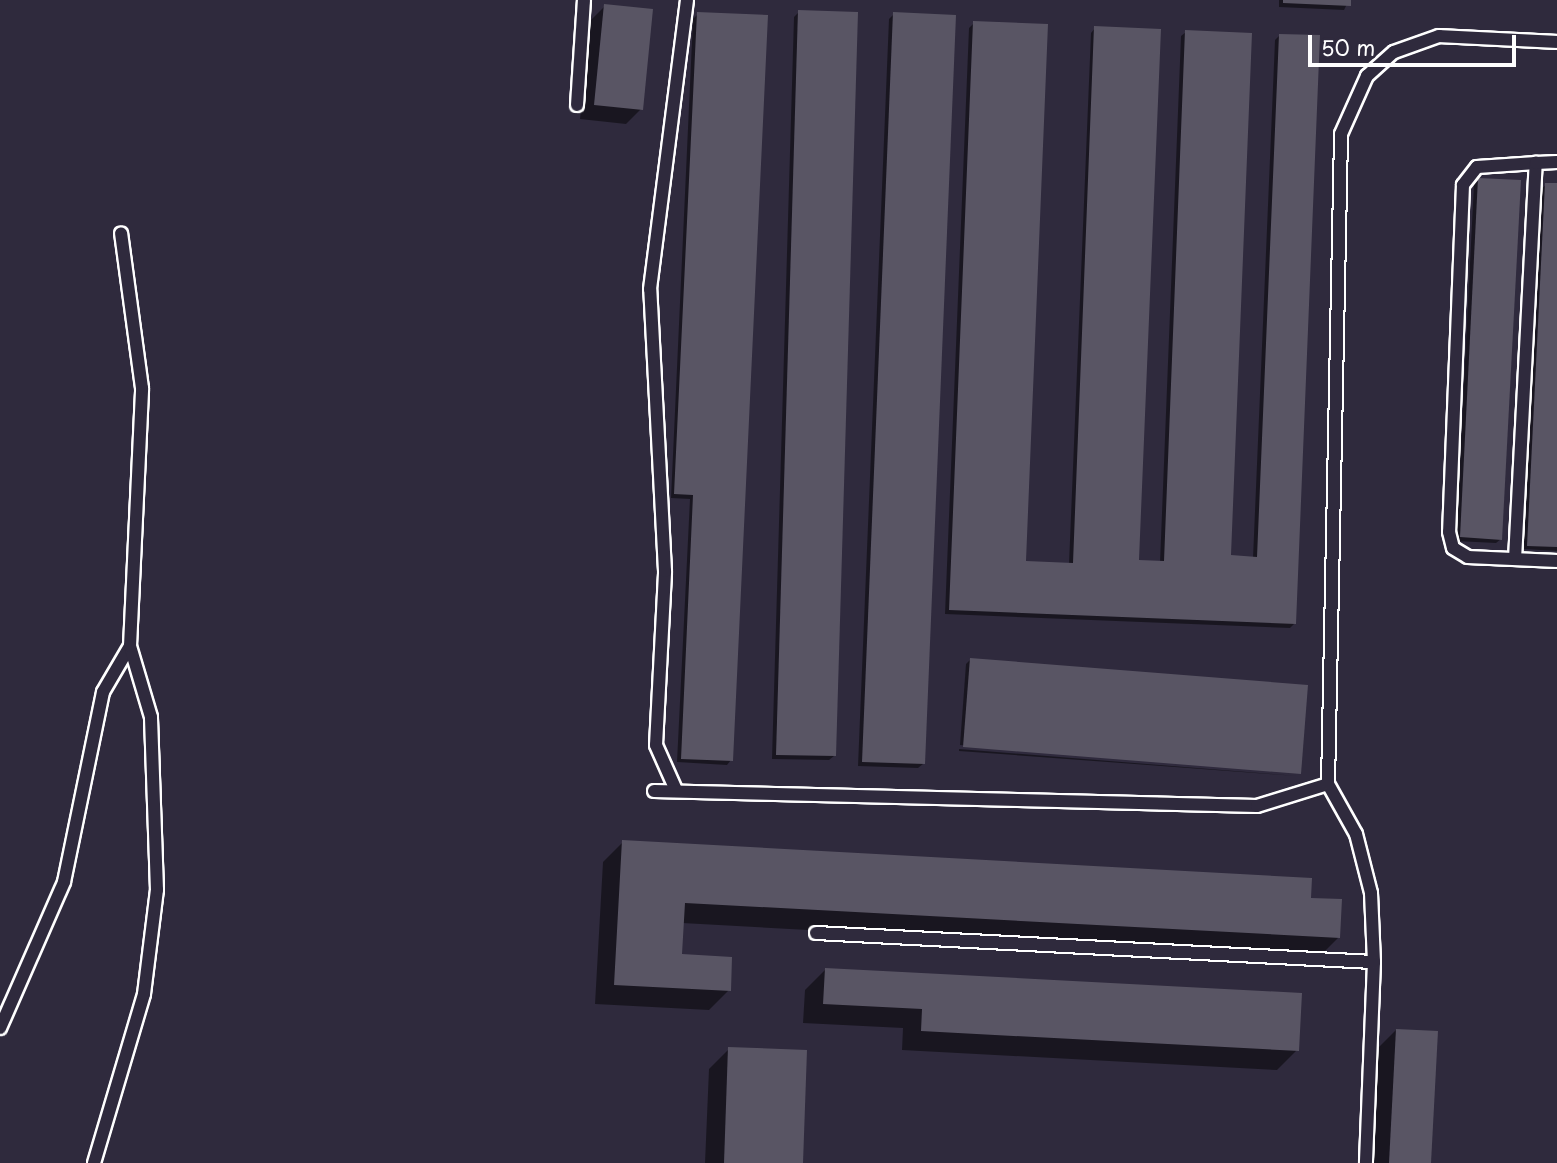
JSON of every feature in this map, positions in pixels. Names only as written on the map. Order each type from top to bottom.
[{"type":"lane","points":[[577,105],[584,0]]},
{"type":"lane","points":[[676,790],[656,745],[665,571],[650,289],[687,0]]},
{"type":"lane","points":[[1366,1163],[1374,962],[1371,892],[1356,834],[1328,784],[1341,134],[1367,76],[1394,52],[1439,36],[1557,42]]},
{"type":"lane","points":[[1557,162],[1478,167],[1463,185],[1450,541],[1458,553],[1468,557],[1557,561]]},
{"type":"lane","points":[[1515,559],[1536,163]]},
{"type":"lane","points":[[94,1163],[144,994],[157,891],[151,717],[130,646],[142,388],[121,233]]},
{"type":"lane","points":[[0,1028],[64,882],[103,692],[130,646]]},
{"type":"lane","points":[[654,791],[1257,806],[1328,784]]},
{"type":"lane","points":[[816,933],[1374,962]]},
{"type":"building","points":[[1283,0],[1351,0],[1351,6],[1283,3]]},
{"type":"building","points":[[604,4],[653,9],[643,110],[594,105]]},
{"type":"building","points":[[798,10],[858,12],[836,756],[776,755]]},
{"type":"building","points":[[697,12],[768,15],[733,761],[681,759],[693,495],[674,494]]},
{"type":"building","points":[[893,12],[956,15],[925,764],[862,762]]},
{"type":"building","points":[[973,21],[1048,24],[1026,561],[1073,563],[1094,26],[1161,29],[1139,560],[1164,561],[1185,30],[1252,33],[1231,555],[1257,557],[1279,34],[1320,35],[1296,624],[949,610]]},
{"type":"building","points":[[1478,178],[1521,180],[1502,540],[1460,537]]},
{"type":"building","points":[[1545,183],[1557,183],[1557,547],[1527,546]]},
{"type":"building","points":[[970,658],[1308,685],[1301,774],[963,747]]},
{"type":"building","points":[[622,840],[1312,878],[1311,898],[1342,899],[1340,938],[685,903],[682,954],[732,957],[731,991],[614,985]]},
{"type":"building","points":[[825,968],[1302,993],[1299,1051],[921,1031],[922,1009],[823,1004]]},
{"type":"building","points":[[1396,1029],[1438,1031],[1431,1163],[1389,1163]]},
{"type":"building","points":[[728,1047],[807,1050],[803,1163],[724,1163]]}]
